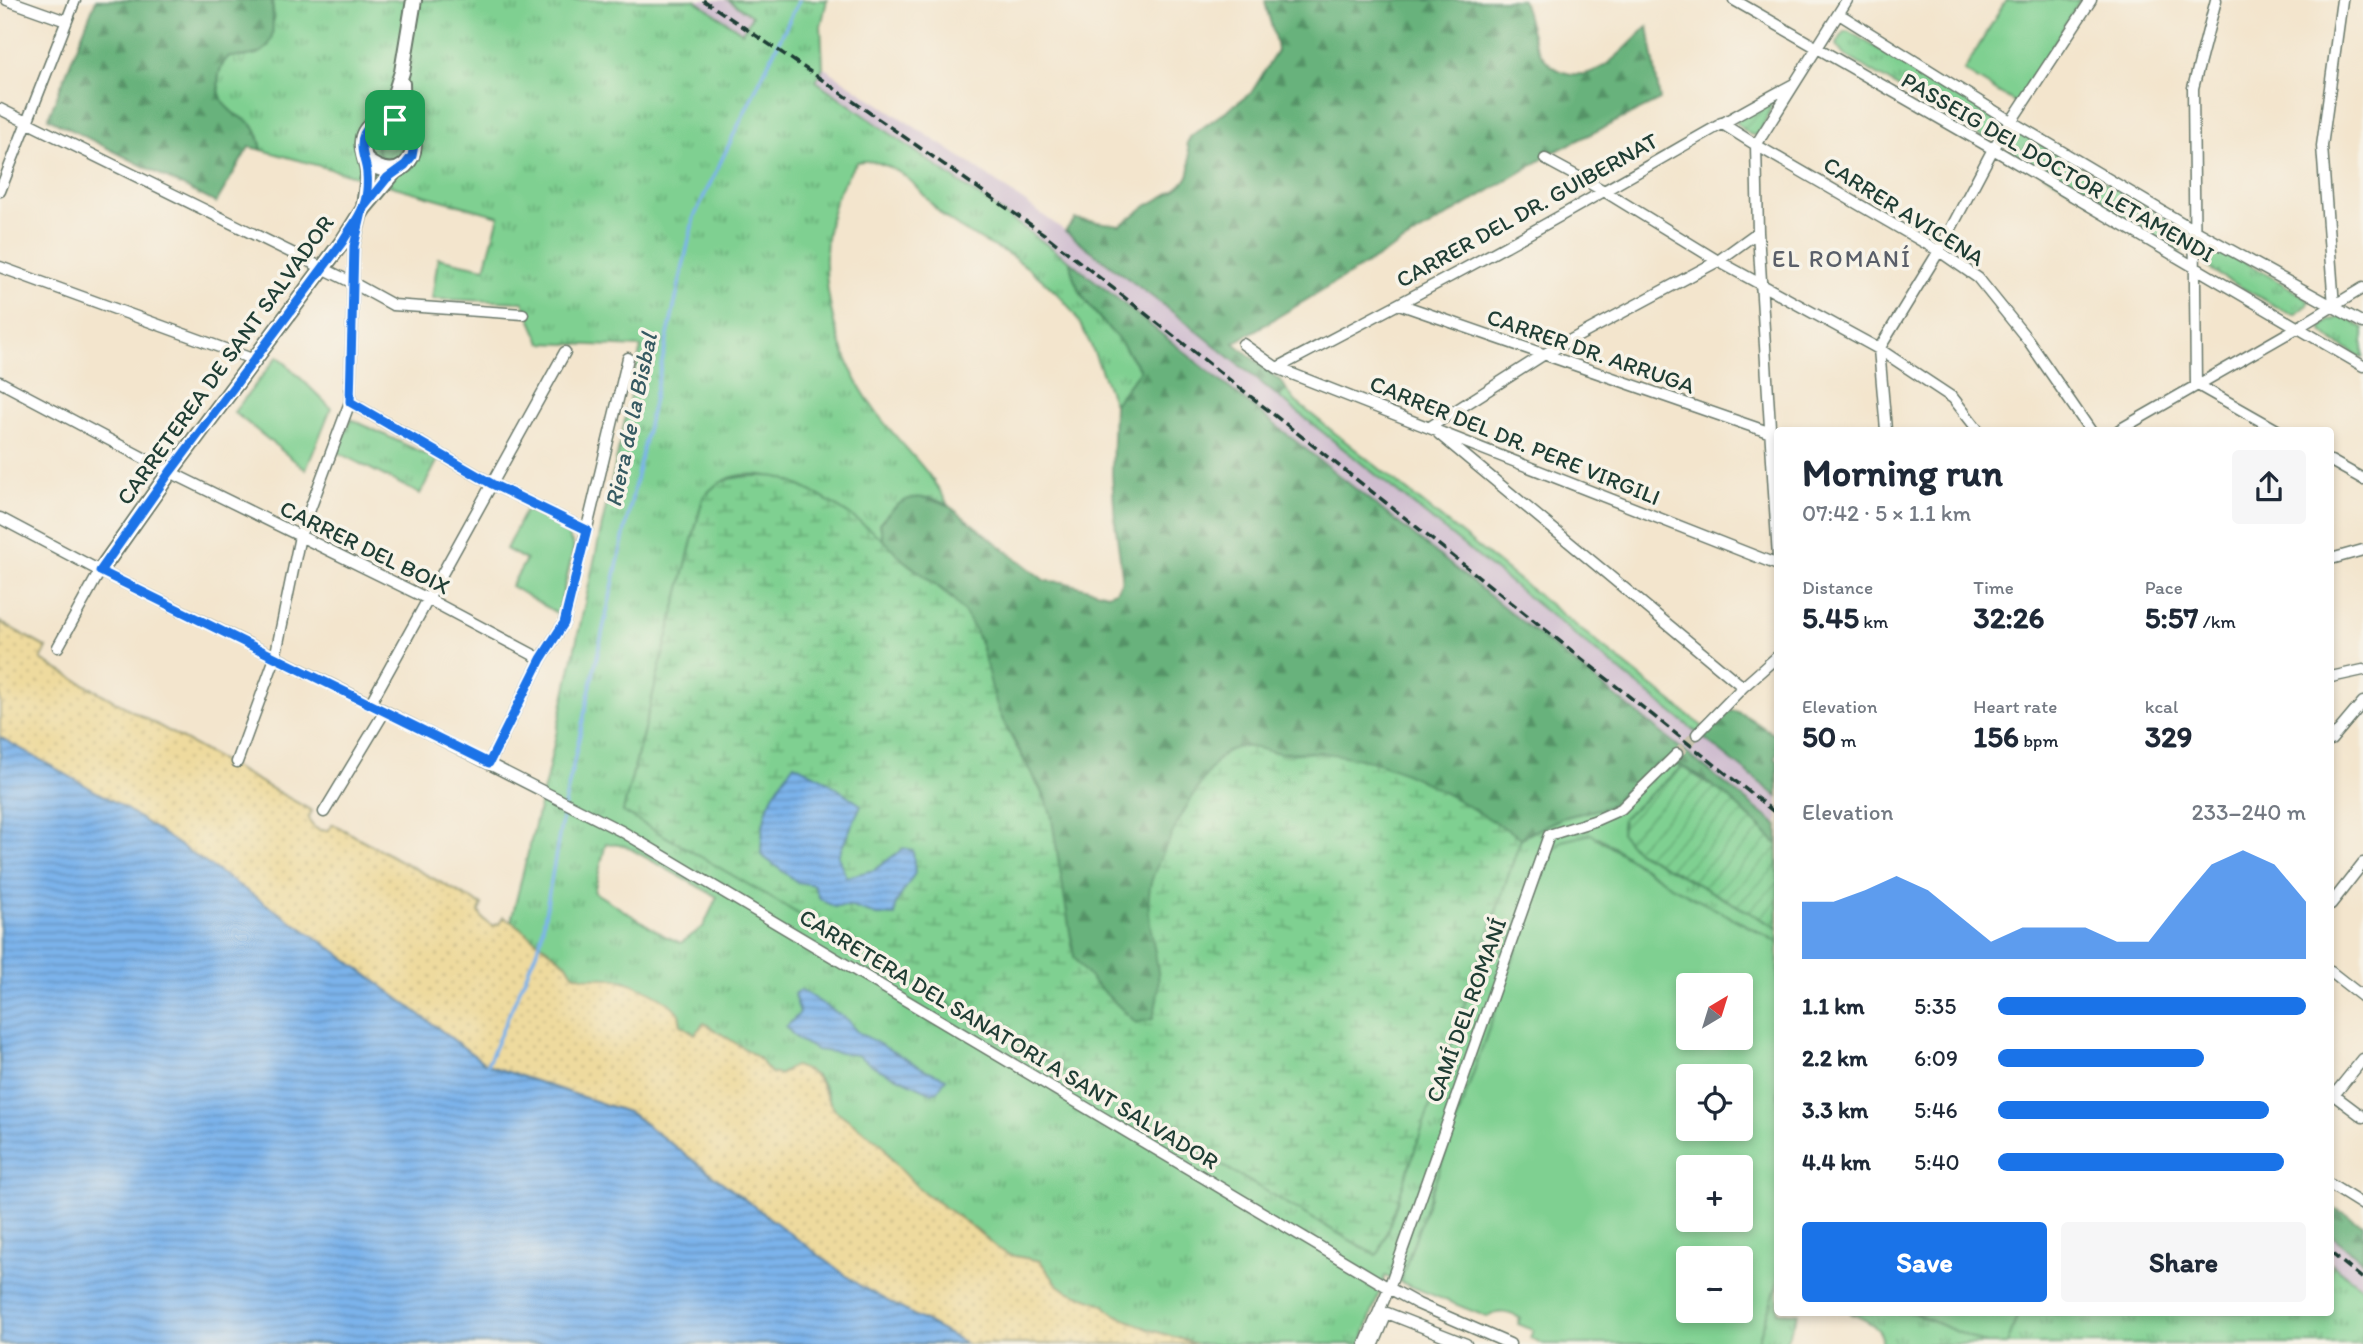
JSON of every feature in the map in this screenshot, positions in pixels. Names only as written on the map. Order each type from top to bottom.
[{"type":"street","points":[[7,0],[66,21]]},
{"type":"street","points":[[0,191],[75,0]]},
{"type":"street","points":[[387,119],[402,72],[414,0]]},
{"type":"street","name":"PASSEIG DEL DOCTOR LETAMENDI","points":[[1734,0],[2363,366]]},
{"type":"street","points":[[1774,486],[1758,232],[1756,145],[1847,0]]},
{"type":"street","points":[[1886,427],[1879,349],[1940,251],[1993,149],[2091,0]]},
{"type":"street","points":[[2196,384],[2193,88],[2216,0]]},
{"type":"street","points":[[2334,306],[2322,146],[2342,0]]},
{"type":"street","name":"PASSEIG DEL DOCTOR LETAMENDI","points":[[1839,14],[2012,122],[2194,230],[2363,323]]},
{"type":"street","points":[[402,72],[403,124]]},
{"type":"street","name":"CARRER DEL DR. GUIBERNAT","points":[[1277,368],[1604,191],[1721,122],[1794,84]]},
{"type":"street","points":[[0,109],[393,305],[523,314]]},
{"type":"street","points":[[237,762],[275,658],[300,536],[350,402],[354,246],[368,175],[362,150],[363,137],[368,128],[377,121],[387,119],[403,124],[411,134],[414,145],[412,156],[405,165],[396,170],[384,171],[375,168],[366,160]]},
{"type":"street","name":"CARRER AVICENA","points":[[1721,122],[1940,251],[1978,278],[2028,340],[2089,427]]},
{"type":"street","points":[[1545,159],[1604,191],[1718,261],[1879,349],[1953,398],[1976,427]]},
{"type":"street","name":"CARRETEREA DE SANT SALVADOR","points":[[58,647],[100,571],[170,472],[323,268],[363,208],[396,170]]},
{"type":"street","points":[[1742,688],[1430,427],[1543,355],[1718,261],[1758,232]]},
{"type":"street","points":[[0,267],[255,360]]},
{"type":"street","points":[[2124,427],[2363,288]]},
{"type":"street","name":"CARRER DR. ARRUGA","points":[[1398,304],[1771,433]]},
{"type":"street","name":"CARRER DEL DR. PERE VIRGILI","points":[[1243,344],[1277,368],[1774,563]]},
{"type":"street","points":[[370,704],[565,352]]},
{"type":"street","points":[[489,763],[541,659],[564,623],[628,358]]},
{"type":"street","name":"CARRER DEL BOIX","points":[[0,382],[170,472],[428,599],[541,659]]},
{"type":"street","points":[[2196,384],[2272,427]]},
{"type":"street","points":[[350,402],[492,484],[587,530]]},
{"type":"street","points":[[2334,463],[2363,479]]},
{"type":"street","name":"CARRETERA DEL SANATORI A SANT SALVADOR","points":[[0,518],[100,571],[608,824],[1389,1288],[1492,1340],[1510,1344]]},
{"type":"street","points":[[2334,558],[2363,550]]},
{"type":"street","points":[[1697,734],[1774,660]]},
{"type":"street","points":[[2334,676],[2363,670]]},
{"type":"street","points":[[2334,736],[2363,702]]},
{"type":"street","points":[[324,812],[385,711]]},
{"type":"street","name":"CAMÍ DEL ROMANÍ","points":[[1365,1344],[1389,1288],[1549,835],[1622,809],[1677,754]]},
{"type":"street","points":[[2334,900],[2363,863]]},
{"type":"street","points":[[2334,974],[2363,997]]},
{"type":"street","points":[[2334,1092],[2363,1059]]},
{"type":"street","points":[[2334,1095],[2363,1117]]},
{"type":"street","points":[[2334,1187],[2363,1205]]},
{"type":"street","points":[[1374,1344],[1387,1312],[1466,1344]]},
{"type":"shaded area","points":[[695,0],[728,0],[752,17],[743,32]]},
{"type":"shaded area","points":[[823,67],[971,164],[1078,240],[1191,326],[1774,794],[1774,823],[1070,261],[815,81]]},
{"type":"shaded area","points":[[2334,1237],[2363,1261],[2363,1288],[2334,1265]]},
{"type":"green space","points":[[96,0],[272,0],[273,26],[269,44],[256,54],[228,57],[220,70],[218,85],[222,100],[232,112],[253,127],[262,150],[249,147],[216,203],[48,118]]},
{"type":"green space","points":[[272,0],[695,0],[742,32],[752,16],[728,0],[827,0],[821,26],[823,67],[816,81],[1070,261],[1081,294],[1140,370],[1114,404],[1083,329],[1069,307],[1047,284],[1011,256],[947,219],[902,174],[874,162],[857,162],[840,191],[830,222],[826,256],[828,291],[835,325],[846,358],[861,389],[879,416],[933,481],[948,505],[929,497],[880,523],[883,540],[813,493],[773,477],[753,475],[729,478],[703,498],[623,812],[1376,1255],[1380,1251],[1391,1220],[1521,838],[1561,818],[1607,807],[1658,764],[1668,762],[1678,765],[1682,767],[1623,818],[1635,850],[1774,926],[1774,940],[1671,886],[1599,837],[1551,852],[1400,1282],[1385,1276],[1361,1344],[1196,1344],[1148,1329],[1114,1314],[1103,1304],[1067,1291],[1057,1284],[1040,1261],[1009,1255],[997,1248],[919,1189],[898,1168],[883,1145],[835,1110],[815,1075],[797,1069],[779,1075],[771,1073],[757,1057],[704,1023],[695,1034],[681,1025],[679,1015],[626,981],[606,978],[590,980],[573,974],[567,964],[511,921],[547,776],[641,347],[541,343],[523,302],[432,299],[438,258],[485,268],[499,216],[262,150],[253,127],[226,106],[218,85],[220,70],[228,57],[246,57],[274,20]],"holes":[[[606,843],[625,846],[717,897],[703,927],[681,943],[665,936],[594,892]]]},
{"type":"green space","points":[[1265,0],[1522,0],[1534,41],[1542,55],[1558,70],[1576,74],[1588,73],[1610,62],[1648,26],[1660,100],[1556,151],[1234,343],[1282,382],[1286,389],[1279,397],[1191,326],[1065,231],[1075,219],[1120,225],[1183,183],[1190,168],[1187,143],[1191,136],[1251,93],[1277,51]]},
{"type":"green space","points":[[2006,0],[2080,0],[2018,104],[1964,71]]},
{"type":"green space","points":[[1848,31],[1995,117],[2000,123],[1999,131],[1988,141],[1843,54],[1836,45],[1844,32]]},
{"type":"green space","points":[[1771,101],[1771,108],[1759,135],[1751,135],[1736,124],[1738,118]]},
{"type":"green space","points":[[2022,132],[2179,226],[2183,245],[2180,253],[2020,160],[2009,147]]},
{"type":"green space","points":[[389,135],[398,138],[401,147],[398,156],[389,159],[380,156],[377,147],[380,138]]},
{"type":"green space","points":[[2214,244],[2302,295],[2309,301],[2308,305],[2296,314],[2288,313],[2213,272],[2205,263],[2208,248]]},
{"type":"green space","points":[[1070,261],[1774,823],[1774,841],[1707,782],[1676,764],[1664,762],[1656,765],[1607,807],[1561,818],[1521,838],[1449,795],[1363,761],[1320,752],[1280,753],[1244,746],[1226,751],[1182,813],[1150,887],[1159,994],[1153,1019],[1136,1023],[1094,983],[1074,957],[1051,814],[1044,795],[1000,715],[980,640],[952,597],[903,560],[883,540],[880,523],[902,502],[918,497],[927,498],[948,505],[1045,581],[1063,582],[1107,594],[1116,591],[1122,574],[1112,474],[1114,404],[1140,370],[1081,294]]},
{"type":"green space","points":[[2341,317],[2363,328],[2363,358],[2334,342],[2322,331],[2322,327],[2329,321]]},
{"type":"green space","points":[[278,356],[331,408],[306,470],[234,412]]},
{"type":"green space","points":[[1286,389],[1296,402],[1707,730],[1701,736],[1279,397]]},
{"type":"green space","points":[[351,419],[438,460],[420,494],[337,452]]},
{"type":"green space","points":[[754,476],[781,478],[846,513],[882,539],[904,561],[946,594],[968,618],[983,653],[1000,714],[1051,814],[1074,957],[1094,983],[1136,1023],[1153,1019],[1158,996],[1158,972],[1149,908],[1150,887],[1154,875],[1171,836],[1196,792],[1219,758],[1228,751],[1248,747],[1285,753],[1317,753],[1386,766],[1435,788],[1521,838],[1391,1220],[1380,1251],[1376,1255],[623,812],[703,498],[726,480]]},
{"type":"green space","points":[[526,509],[565,530],[574,547],[558,614],[511,586],[526,560],[506,549]]},
{"type":"green space","points":[[1732,710],[1774,734],[1774,794],[1701,736],[1718,717]]},
{"type":"green space","points":[[1682,767],[1727,796],[1774,841],[1774,926],[1635,850],[1621,834],[1623,818]]},
{"type":"green space","points":[[1591,834],[1671,886],[1774,940],[1774,1294],[1757,1344],[1544,1344],[1530,1338],[1533,1330],[1518,1324],[1520,1318],[1507,1313],[1487,1317],[1400,1282],[1551,852],[1562,841]]},
{"type":"green space","points":[[2334,1208],[2363,1224],[2363,1261],[2334,1237]]},
{"type":"green space","points":[[2334,1265],[2363,1288],[2363,1344],[2007,1344],[2017,1316],[2334,1316]]},
{"type":"green space","points":[[1774,1294],[1774,1316],[1797,1316],[1785,1344],[1757,1344]]},
{"type":"green space","points":[[1856,1316],[1920,1316],[1986,1344],[1882,1344],[1877,1328]]},
{"type":"green space","points":[[1920,1316],[2017,1316],[2007,1344],[1986,1344]]},
{"type":"sand","points":[[0,622],[47,648],[41,660],[312,811],[308,818],[316,828],[328,830],[333,824],[482,905],[479,912],[483,919],[493,926],[500,923],[503,917],[511,921],[567,964],[573,974],[587,978],[614,979],[646,990],[674,1008],[679,1014],[681,1025],[695,1034],[704,1023],[757,1057],[771,1073],[779,1075],[794,1066],[813,1074],[835,1110],[883,1145],[891,1159],[919,1189],[997,1248],[1009,1255],[1040,1261],[1057,1284],[1067,1291],[1103,1304],[1114,1314],[1148,1329],[1196,1344],[967,1344],[860,1287],[631,1113],[487,1065],[334,950],[120,805],[0,737]]},
{"type":"water","points":[[0,737],[120,805],[334,950],[487,1065],[630,1113],[860,1286],[967,1344],[0,1344]]},
{"type":"water","points":[[794,764],[822,778],[861,805],[838,856],[846,877],[874,870],[904,848],[913,851],[915,873],[896,903],[895,916],[876,915],[849,906],[834,907],[819,898],[814,885],[797,882],[761,855],[768,806]]},
{"type":"water","points":[[801,990],[848,1020],[856,1031],[926,1070],[946,1078],[938,1091],[932,1093],[880,1070],[857,1055],[817,1050],[798,1040],[786,1027],[800,1013],[794,994]]},
{"type":"waterway","name":"Riera de la Bisbal","points":[[487,1065],[540,943],[565,802],[694,217],[799,0]]},
{"type":"tunnel","points":[[1677,754],[1697,734]]},
{"type":"railway","points":[[703,0],[1044,234],[1774,812]]},
{"type":"railway","points":[[2334,1255],[2363,1279]]},
{"type":"district","name":"EL ROMANÍ","points":[[1842,259]]},
{"type":"route","points":[[395,120],[377,121],[368,128],[363,137],[362,150],[368,175],[363,208],[343,241],[170,472],[100,571],[489,763],[541,659],[564,623],[587,530],[492,484],[350,402],[354,246],[363,208],[387,178],[405,165],[412,156],[414,145],[411,134],[403,124],[395,120]]}]
